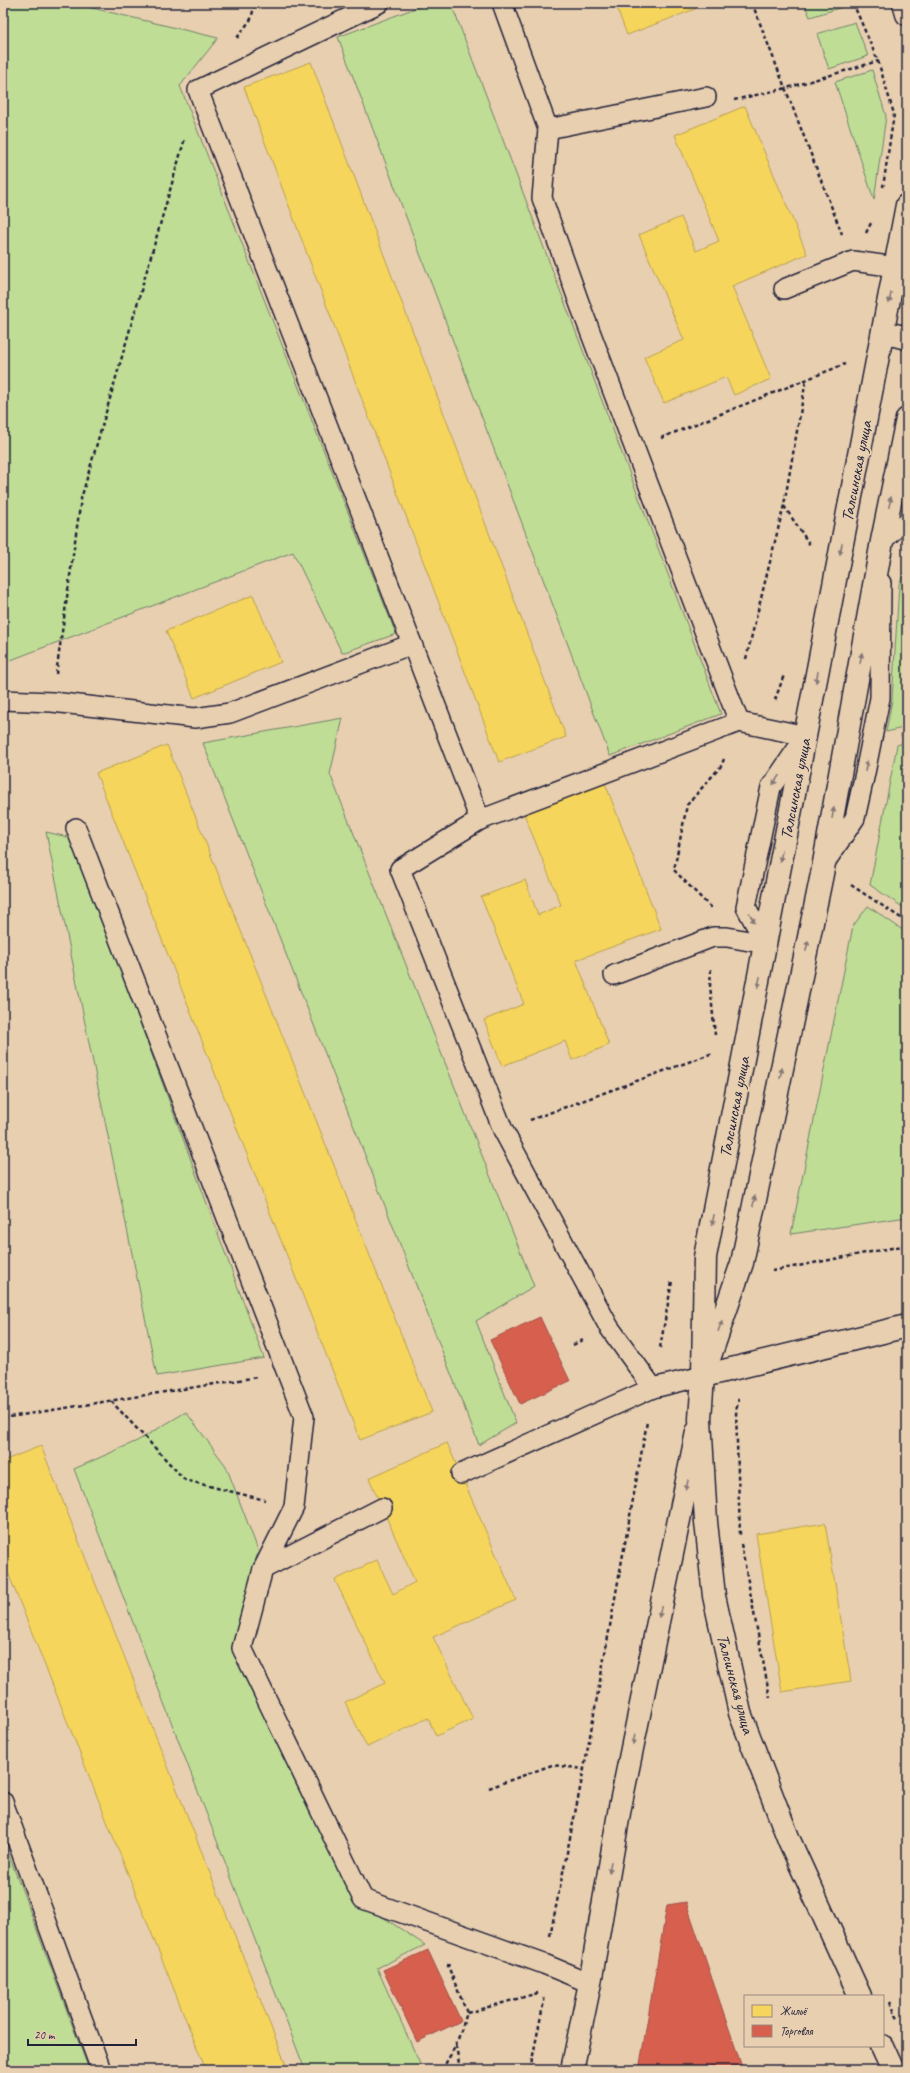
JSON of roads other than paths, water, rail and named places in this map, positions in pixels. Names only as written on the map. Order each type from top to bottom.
[{"type":"main road","points":[[904,3],[907,14]]},
{"type":"main road","name":"Талсинская улица","points":[[860,1995],[789,1840],[740,1713],[714,1596],[706,1522],[700,1419],[703,1376],[705,1257],[907,205]]},
{"type":"main road","points":[[883,332],[907,338]]},
{"type":"main road","name":"Талсинская улица","points":[[703,1376],[742,1263],[824,866],[882,540],[907,419]]},
{"type":"main road","points":[[703,1376],[907,1326]]},
{"type":"main road","points":[[572,2070],[590,1983],[620,1807],[700,1419]]},
{"type":"main road","points":[[882,2047],[893,2070]]},
{"type":"lane","points":[[379,3],[198,90],[480,820]]},
{"type":"lane","points":[[502,3],[548,129],[542,198],[580,305],[636,448],[739,722]]},
{"type":"lane","points":[[548,129],[706,97]]},
{"type":"lane","points":[[784,290],[853,261],[896,267]]},
{"type":"lane","points":[[882,540],[897,527],[907,523]]},
{"type":"lane","points":[[3,700],[52,702],[195,718],[230,713],[412,644]]},
{"type":"lane","points":[[653,1388],[608,1327],[503,1130],[400,869],[480,820],[739,722],[806,736]]},
{"type":"lane","points":[[76,828],[304,1417],[294,1507],[263,1569],[242,1648],[363,1899],[544,1964],[590,1983]]},
{"type":"lane","points":[[614,975],[713,937],[727,937],[766,944]]},
{"type":"lane","points":[[461,1474],[653,1388],[703,1376]]},
{"type":"lane","points":[[263,1569],[382,1508]]},
{"type":"lane","points":[[3,1802],[101,2070]]}]
